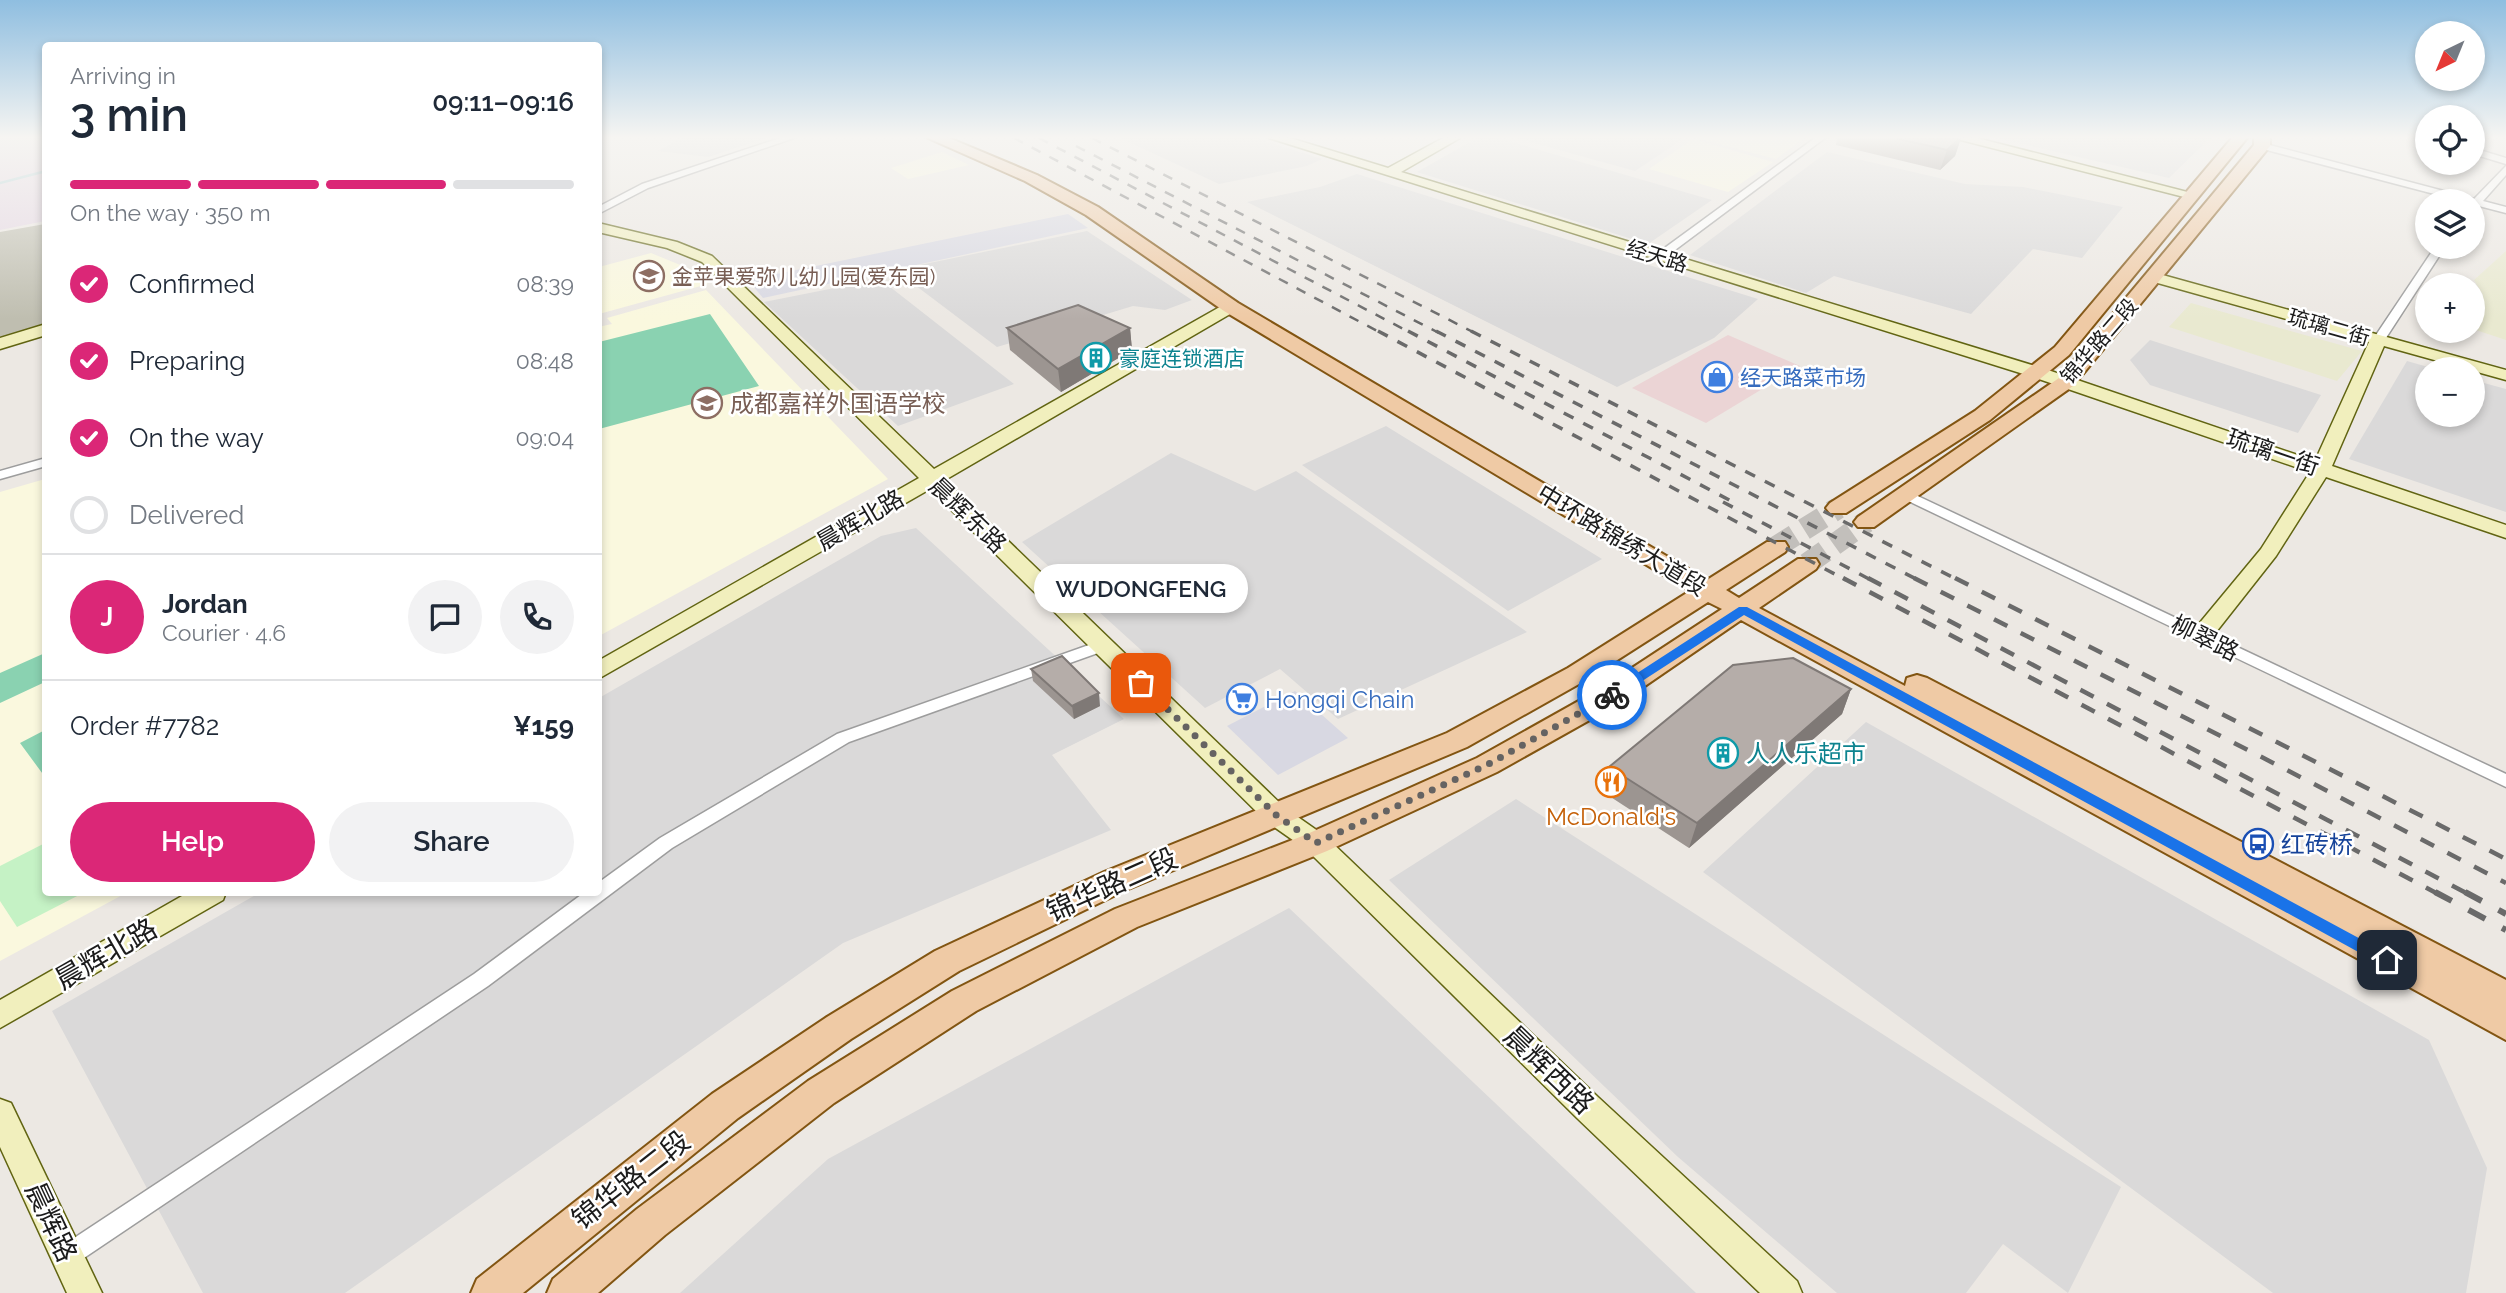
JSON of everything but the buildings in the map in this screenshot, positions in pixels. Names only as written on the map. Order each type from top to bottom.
[{"type":"main road","name":"中环路锦绣大道段","points":[[1069,198],[1092,211],[1231,307],[1715,586],[2506,1025]]},
{"type":"main road","name":"中环路锦绣大道段","points":[[1090,198],[1245,300],[1715,586]]},
{"type":"main road","name":"锦华路二段","points":[[1838,508],[2009,397],[2039,373],[2062,351],[2189,198]]},
{"type":"main road","name":"锦华路二段","points":[[1866,522],[2066,382],[2218,198]]},
{"type":"main road","name":"锦华路二段","points":[[491,1293],[725,1106],[839,1028],[947,961],[1115,881],[1457,740],[1577,674],[1776,547]]},
{"type":"main road","name":"锦华路二段","points":[[567,1293],[651,1222],[821,1092],[964,1001],[1126,918],[1316,843],[1487,765],[1610,696],[1750,605],[1807,564]]},
{"type":"main road","name":"中环路锦绣大道段","points":[[1750,605],[2506,996]]},
{"type":"street","points":[[602,206],[619,198]]},
{"type":"street","name":"经天路","points":[[1472,198],[2039,373]]},
{"type":"street","points":[[1660,257],[1739,198]]},
{"type":"street","points":[[2485,206],[2506,209]]},
{"type":"street","name":"晨辉东路","points":[[602,228],[672,245],[706,260],[1276,815],[1316,843]]},
{"type":"street","points":[[2201,636],[2269,552],[2320,468],[2378,341],[2432,259]]},
{"type":"street","name":"琉璃二街","points":[[2153,277],[2506,375]]},
{"type":"street","name":"晨辉北路","points":[[602,669],[1231,307]]},
{"type":"street","points":[[0,344],[42,330]]},
{"type":"street","name":"琉璃一街","points":[[2039,373],[2506,532]]},
{"type":"street","points":[[0,475],[42,463]]},
{"type":"street","name":"柳翠路","points":[[1905,494],[2506,782]]},
{"type":"street","points":[[602,892],[678,836],[843,738],[1102,645]]},
{"type":"street","name":"晨辉西路","points":[[1316,843],[1588,1108],[1785,1293]]},
{"type":"street","name":"晨辉北路","points":[[0,1015],[206,896]]},
{"type":"street","points":[[67,1256],[481,980],[596,896]]},
{"type":"street","name":"晨辉路","points":[[0,1113],[85,1293]]},
{"type":"shaded area","points":[[0,198],[42,198],[42,222],[0,230]]},
{"type":"shaded area","points":[[1265,198],[1435,198],[1758,299],[1714,338],[1617,387],[1247,202]]},
{"type":"shaded area","points":[[1502,198],[1712,200],[1648,244]]},
{"type":"shaded area","points":[[1765,198],[2080,198],[2123,207],[2082,258],[2033,249],[1971,314],[1834,276],[1806,293],[1690,255]]},
{"type":"shaded area","points":[[1068,214],[1088,228],[763,298],[748,280]]},
{"type":"shaded area","points":[[42,225],[42,326],[0,337],[0,232]]},
{"type":"shaded area","points":[[1087,231],[1192,300],[1165,310],[1133,306],[997,347],[895,270]]},
{"type":"shaded area","name":"金苹果爱弥儿幼儿园(爱东园)","points":[[651,253],[690,269],[708,284],[602,313],[602,266]]},
{"type":"shaded area","points":[[880,279],[1014,384],[898,426],[764,302]]},
{"type":"shaded area","name":"成都嘉祥外国语学校","points":[[706,290],[888,479],[602,634],[602,326],[612,324],[607,318]]},
{"type":"shaded area","name":"经天路菜市场","points":[[1728,335],[1800,366],[1706,423],[1632,388]]},
{"type":"shaded area","points":[[2150,340],[2321,395],[2298,433],[2150,385],[2130,360]]},
{"type":"shaded area","points":[[2407,361],[2415,363],[2415,427],[2485,427],[2485,383],[2506,389],[2506,512],[2349,459]]},
{"type":"shaded area","points":[[1386,426],[1602,559],[1508,611],[1302,465]]},
{"type":"shaded area","points":[[1171,453],[1255,491],[1296,471],[1527,632],[1338,719],[1280,669],[1205,708],[1022,542]]},
{"type":"shaded area","points":[[42,480],[42,896],[120,896],[0,961],[0,492]]},
{"type":"shaded area","points":[[916,528],[1124,719],[1052,755],[1111,830],[843,943],[345,1293],[203,1293],[52,1011],[254,896],[602,896],[602,696],[881,536]]},
{"type":"shaded area","points":[[1295,691],[1348,738],[1278,775],[1227,726]]},
{"type":"shaded area","points":[[1866,722],[2429,1040],[2487,1168],[2466,1293],[2273,1293],[1703,872]]},
{"type":"shaded area","points":[[1516,799],[2121,1187],[2068,1293],[2003,1244],[1966,1293],[1837,1293],[1678,1157],[1389,880]]},
{"type":"shaded area","points":[[1289,908],[1696,1293],[680,1293],[828,1159]]},
{"type":"green space","points":[[2506,251],[2506,340],[2485,333],[2485,273],[2482,273]]},
{"type":"green space","points":[[2191,303],[2362,351],[2337,381],[2169,327]]},
{"type":"green space","points":[[710,314],[759,386],[602,428],[602,341]]},
{"type":"green space","points":[[42,654],[42,683],[0,703],[0,673]]},
{"type":"green space","points":[[42,732],[42,773],[20,743]]},
{"type":"green space","points":[[42,845],[42,896],[77,896],[17,927],[0,901],[0,866]]},
{"type":"tunnel","points":[[1776,547],[1838,508]]},
{"type":"tunnel","points":[[1807,564],[1866,522]]},
{"type":"railway","points":[[1128,198],[1381,333]]},
{"type":"railway","points":[[1154,198],[1411,333]]},
{"type":"railway","points":[[1178,198],[1439,333]]},
{"type":"railway","points":[[1211,198],[1475,333]]},
{"type":"railway","points":[[1378,331],[1846,580]]},
{"type":"railway","points":[[1408,331],[1733,502]]},
{"type":"railway","points":[[1436,331],[1918,580]]},
{"type":"railway","points":[[1471,331],[1958,580]]},
{"type":"railway","points":[[1723,502],[1871,580]]},
{"type":"railway","points":[[1843,578],[2438,894]]},
{"type":"railway","points":[[1868,578],[2468,894]]},
{"type":"railway","points":[[1914,578],[2506,883]]},
{"type":"railway","points":[[1955,578],[2506,859]]},
{"type":"railway","points":[[2435,892],[2506,930]]},
{"type":"railway","points":[[2465,892],[2506,914]]},
{"type":"way so far","points":[[1141,683],[1276,815],[1316,843],[1487,765],[1612,695]]},
{"type":"place","name":"金苹果爱弥儿幼儿园(爱东园)","points":[[649,276]]},
{"type":"place","name":"豪庭连锁酒店","points":[[1096,358]]},
{"type":"place","name":"经天路菜市场","points":[[1717,377]]},
{"type":"place","name":"成都嘉祥外国语学校","points":[[707,403]]},
{"type":"place","name":"WUDONGFENG","points":[[1141,683]]},
{"type":"place","name":"Hongqi Chain","points":[[1242,699]]},
{"type":"place","name":"人人乐超市","points":[[1723,753]]},
{"type":"place","name":"McDonald's","points":[[1611,782]]},
{"type":"place","name":"红砖桥","points":[[2258,844]]},
{"type":"route","points":[[1612,695],[1743,610],[2387,960]]}]
